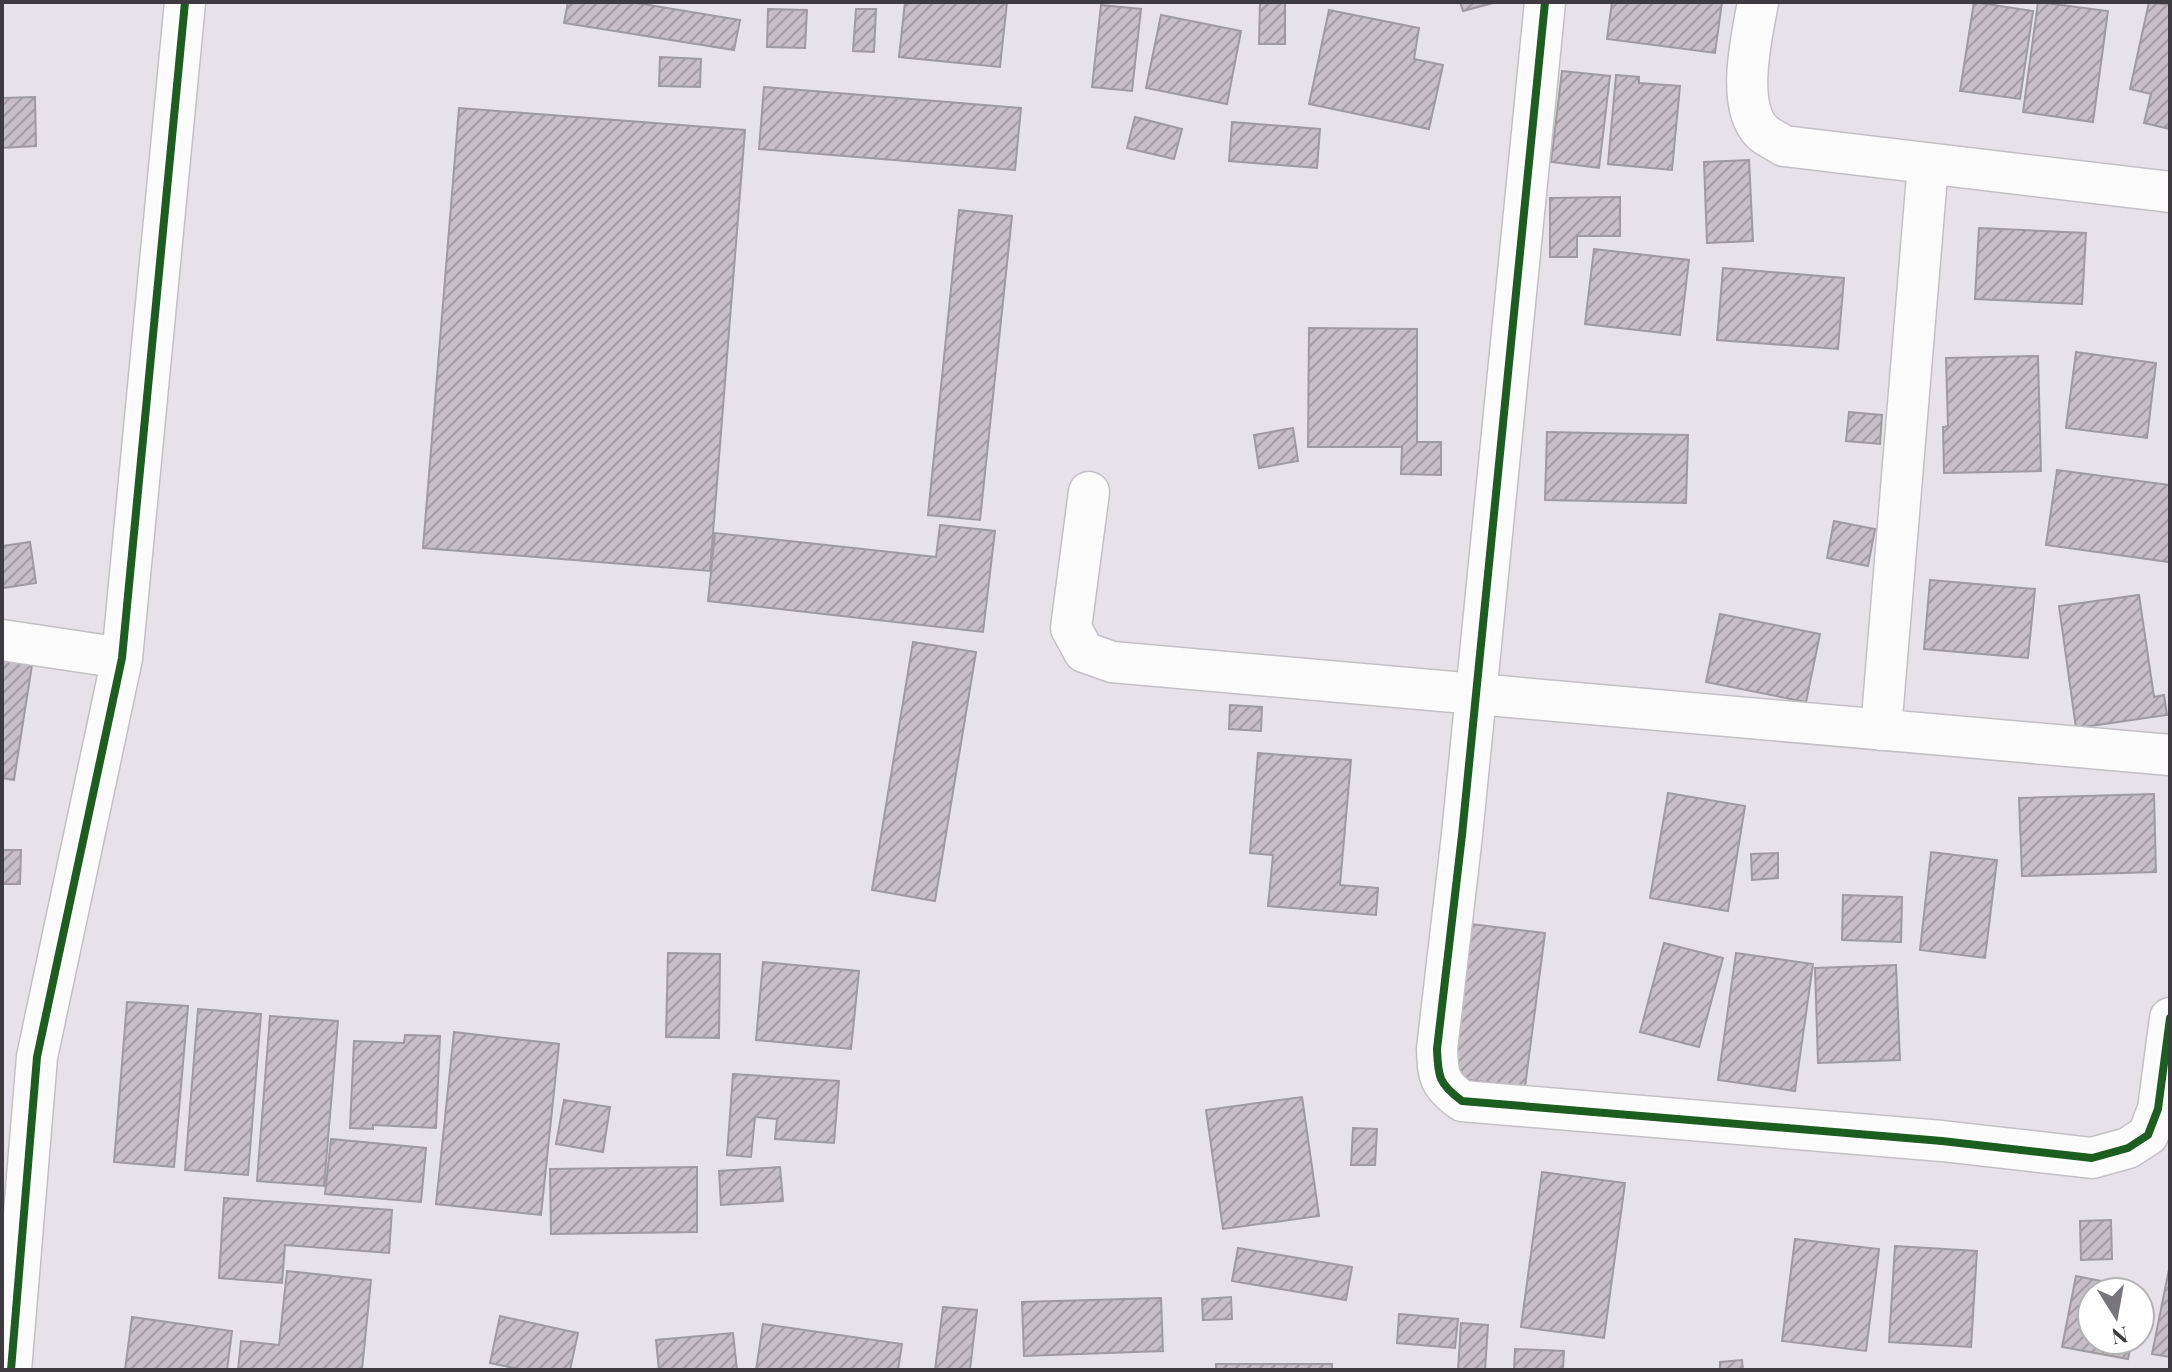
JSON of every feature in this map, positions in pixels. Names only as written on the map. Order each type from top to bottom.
[{"type":"street","points":[[11,1370],[20,1057],[122,658],[185,2]]},
{"type":"street","points":[[1545,2],[1476,696],[1437,1049],[1437,1073],[1445,1088],[1462,1101],[1942,1141],[2092,1158],[2128,1148],[2148,1135],[2158,1109],[2170,1018]]},
{"type":"street","points":[[1758,2],[1748,64],[1748,107],[1761,131],[1784,146],[2170,192]]},
{"type":"street","points":[[1881,730],[1928,164]]},
{"type":"street","points":[[1089,492],[1071,628],[1084,652],[1112,662],[2170,755]]},
{"type":"street","points":[[2,640],[122,658]]},
{"type":"building","points":[[568,2],[631,2],[740,20],[734,50],[564,23]]},
{"type":"building","points":[[905,2],[1007,2],[1000,67],[899,57]]},
{"type":"building","points":[[1260,2],[1285,2],[1285,44],[1259,44]]},
{"type":"building","points":[[1460,2],[1497,2],[1463,11]]},
{"type":"building","points":[[1612,2],[1722,2],[1715,53],[1607,39]]},
{"type":"building","points":[[1974,2],[2033,11],[2020,99],[1960,91]]},
{"type":"building","points":[[2038,2],[2108,11],[2093,122],[2023,112]]},
{"type":"building","points":[[2149,2],[2170,5],[2170,129],[2144,123],[2151,94],[2130,89]]},
{"type":"building","points":[[1101,5],[1141,9],[1132,91],[1092,87]]},
{"type":"building","points":[[768,9],[807,10],[805,48],[767,47]]},
{"type":"building","points":[[856,9],[876,9],[874,52],[853,51]]},
{"type":"building","points":[[1329,10],[1419,28],[1414,59],[1443,65],[1429,129],[1309,104]]},
{"type":"building","points":[[1161,15],[1241,31],[1227,104],[1146,88]]},
{"type":"building","points":[[660,57],[701,59],[700,87],[659,86]]},
{"type":"building","points":[[1562,71],[1610,76],[1599,168],[1551,162]]},
{"type":"building","points":[[1616,75],[1639,77],[1639,83],[1680,86],[1672,170],[1608,164]]},
{"type":"building","points":[[764,87],[1021,108],[1015,170],[759,149]]},
{"type":"building","points":[[35,97],[36,146],[2,148],[2,98]]},
{"type":"building","points":[[459,108],[745,130],[710,571],[423,548]]},
{"type":"building","points":[[1135,117],[1182,129],[1174,159],[1127,148]]},
{"type":"building","points":[[1232,122],[1320,129],[1317,168],[1229,161]]},
{"type":"building","points":[[1749,160],[1753,241],[1707,243],[1704,162]]},
{"type":"building","points":[[1620,197],[1620,236],[1577,236],[1577,257],[1550,257],[1550,198]]},
{"type":"building","points":[[959,210],[1012,216],[980,520],[928,515]]},
{"type":"building","points":[[1979,228],[2086,233],[2082,304],[1975,299]]},
{"type":"building","points":[[1594,249],[1689,260],[1680,335],[1585,324]]},
{"type":"building","points":[[1723,268],[1844,278],[1838,349],[1717,340]]},
{"type":"building","points":[[1309,328],[1417,329],[1417,442],[1441,442],[1441,475],[1401,474],[1402,447],[1308,447]]},
{"type":"building","points":[[2076,352],[2156,363],[2147,438],[2066,428]]},
{"type":"building","points":[[2038,356],[2041,471],[1944,473],[1943,427],[1948,426],[1946,358]]},
{"type":"building","points":[[1849,412],[1882,415],[1880,444],[1846,441]]},
{"type":"building","points":[[1293,428],[1298,461],[1259,468],[1254,435]]},
{"type":"building","points":[[1547,432],[1688,435],[1686,503],[1545,500]]},
{"type":"building","points":[[2057,470],[2170,485],[2169,562],[2046,545]]},
{"type":"building","points":[[1834,521],[1875,529],[1868,566],[1827,558]]},
{"type":"building","points":[[940,525],[995,531],[983,632],[708,601],[715,533],[936,557]]},
{"type":"building","points":[[30,542],[36,583],[3,588],[2,546]]},
{"type":"building","points":[[1930,580],[2035,589],[2028,658],[1924,649]]},
{"type":"building","points":[[2139,595],[2154,697],[2164,695],[2167,715],[2076,728],[2059,606]]},
{"type":"building","points":[[1720,614],[1820,634],[1806,702],[1706,682]]},
{"type":"building","points":[[913,642],[976,652],[935,901],[872,890]]},
{"type":"building","points":[[2,660],[32,665],[14,780],[2,778]]},
{"type":"building","points":[[1230,705],[1262,707],[1261,731],[1229,729]]},
{"type":"building","points":[[1258,753],[1351,760],[1340,885],[1378,888],[1376,915],[1268,906],[1273,855],[1250,853]]},
{"type":"building","points":[[1668,793],[1745,806],[1728,911],[1650,898]]},
{"type":"building","points":[[2154,794],[2156,872],[2022,876],[2019,798]]},
{"type":"building","points":[[2,850],[21,850],[20,884],[2,884]]},
{"type":"building","points":[[1931,852],[1997,860],[1985,958],[1920,950]]},
{"type":"building","points":[[1778,853],[1778,878],[1752,880],[1751,854]]},
{"type":"building","points":[[1843,895],[1902,897],[1901,942],[1842,940]]},
{"type":"building","points":[[1471,924],[1545,933],[1525,1087],[1452,1078]]},
{"type":"building","points":[[1664,943],[1723,958],[1699,1047],[1640,1032]]},
{"type":"building","points":[[668,953],[720,954],[719,1038],[666,1037]]},
{"type":"building","points":[[1736,953],[1813,964],[1795,1091],[1718,1080]]},
{"type":"building","points":[[763,962],[859,971],[851,1049],[756,1040]]},
{"type":"building","points":[[1896,965],[1900,1060],[1818,1063],[1815,968]]},
{"type":"building","points":[[127,1002],[188,1006],[174,1167],[114,1162]]},
{"type":"building","points":[[198,1009],[261,1014],[248,1175],[185,1170]]},
{"type":"building","points":[[270,1016],[338,1021],[324,1186],[257,1181]]},
{"type":"building","points":[[454,1032],[559,1044],[541,1215],[436,1204]]},
{"type":"building","points":[[405,1035],[440,1036],[436,1128],[373,1125],[373,1129],[350,1128],[354,1041],[404,1043]]},
{"type":"building","points":[[733,1074],[839,1081],[834,1143],[775,1139],[777,1119],[755,1117],[751,1157],[727,1155]]},
{"type":"building","points":[[1302,1097],[1319,1216],[1223,1229],[1206,1110]]},
{"type":"building","points":[[564,1100],[610,1107],[603,1152],[556,1144]]},
{"type":"building","points":[[1353,1128],[1377,1129],[1375,1165],[1351,1165]]},
{"type":"building","points":[[331,1139],[426,1148],[421,1202],[325,1194]]},
{"type":"building","points":[[697,1167],[697,1232],[551,1234],[550,1169]]},
{"type":"building","points":[[780,1167],[783,1201],[721,1205],[719,1171]]},
{"type":"building","points":[[1542,1172],[1625,1183],[1604,1338],[1521,1327]]},
{"type":"building","points":[[224,1198],[392,1210],[389,1253],[285,1245],[282,1283],[219,1278]]},
{"type":"building","points":[[2111,1220],[2112,1259],[2081,1260],[2080,1221]]},
{"type":"building","points":[[1795,1239],[1879,1249],[1866,1351],[1782,1341]]},
{"type":"building","points":[[1895,1246],[1977,1251],[1971,1347],[1889,1342]]},
{"type":"building","points":[[1238,1248],[1352,1267],[1346,1300],[1232,1281]]},
{"type":"building","points":[[2170,1264],[2170,1357],[2156,1355],[2156,1334]]},
{"type":"building","points":[[287,1271],[371,1280],[362,1370],[238,1370],[241,1341],[279,1345]]},
{"type":"building","points":[[2076,1276],[2076,1350],[2062,1347]]},
{"type":"building","points":[[1231,1297],[1232,1319],[1203,1320],[1202,1299]]},
{"type":"building","points":[[1161,1298],[1163,1351],[1024,1356],[1022,1302]]},
{"type":"building","points":[[943,1307],[977,1310],[970,1370],[935,1370]]},
{"type":"building","points":[[1399,1314],[1458,1319],[1455,1348],[1397,1343]]},
{"type":"building","points":[[500,1316],[578,1333],[570,1370],[523,1370],[490,1363]]},
{"type":"building","points":[[132,1317],[232,1331],[227,1370],[125,1370]]},
{"type":"building","points":[[1461,1323],[1488,1325],[1485,1370],[1458,1370]]},
{"type":"building","points":[[763,1324],[902,1344],[898,1370],[756,1370]]},
{"type":"building","points":[[733,1333],[737,1370],[659,1370],[656,1340]]},
{"type":"building","points":[[1515,1349],[1564,1351],[1563,1370],[1514,1370]]},
{"type":"building","points":[[1742,1360],[1743,1370],[1720,1370],[1720,1362]]},
{"type":"building","points":[[1216,1364],[1332,1364],[1332,1370],[1216,1370]]},
{"type":"cycle path","points":[[11,1370],[37,1057],[122,658],[185,2]]},
{"type":"cycle path","points":[[1545,2],[1462,835],[1437,1049],[1439,1073],[1444,1084],[1462,1101],[1942,1141],[2092,1158],[2128,1148],[2148,1135],[2158,1109],[2170,1018]]}]
